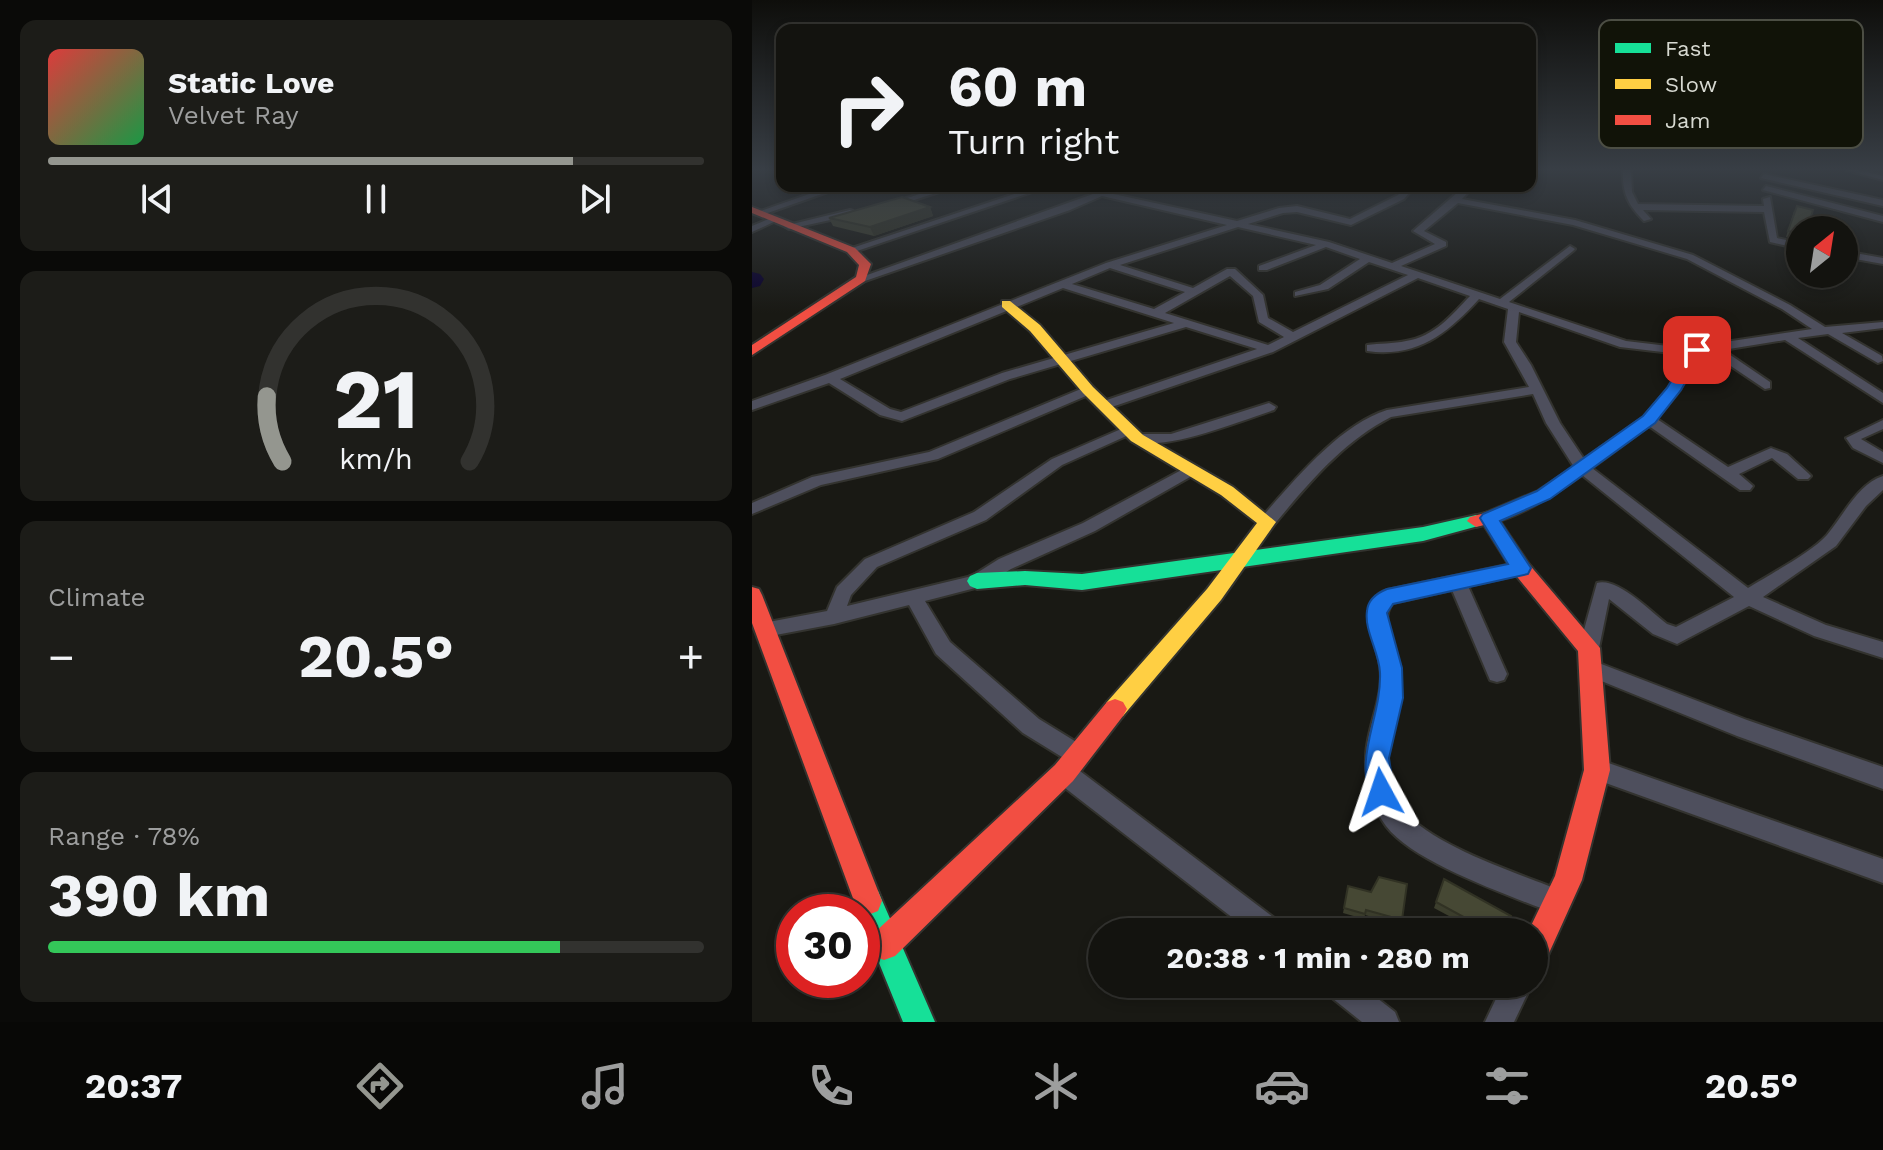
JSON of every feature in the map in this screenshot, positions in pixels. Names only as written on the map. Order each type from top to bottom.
[{"type":"street","points":[[765,220],[788,218]]},
{"type":"street","points":[[851,250],[949,218]]},
{"type":"street","points":[[752,351],[861,279],[1041,218]]},
{"type":"street","points":[[1201,218],[1326,244],[1624,344],[1672,351],[1704,349],[1827,330],[1882,326]]},
{"type":"street","points":[[752,406],[830,378],[1006,304],[1110,265],[1263,218]]},
{"type":"street","points":[[1331,218],[1351,222],[1360,218]]},
{"type":"street","points":[[1395,265],[1443,244],[1418,231],[1434,218]]},
{"type":"street","points":[[1550,218],[1690,257],[1878,359]]},
{"type":"street","points":[[1770,218],[1773,240],[1786,243]]},
{"type":"street","points":[[765,220],[851,250],[865,264],[861,279]]},
{"type":"street","points":[[1263,268],[1326,244]]},
{"type":"street","points":[[1508,304],[1570,249]]},
{"type":"street","points":[[1299,294],[1324,287],[1369,257]]},
{"type":"street","points":[[1858,257],[1883,261]]},
{"type":"street","points":[[1110,265],[1191,291]]},
{"type":"street","points":[[1154,314],[1225,271],[1234,272],[1258,295],[1263,320],[1292,337]]},
{"type":"street","points":[[1103,406],[1269,349],[1418,274]]},
{"type":"street","points":[[1062,284],[1269,349]]},
{"type":"street","points":[[1371,348],[1424,343],[1457,316],[1477,294]]},
{"type":"street","points":[[1006,304],[1035,328],[1088,390],[1133,434],[1227,491],[1267,522]]},
{"type":"street","points":[[1508,304],[1510,342],[1582,468],[1748,598],[1821,631],[1883,650]]},
{"type":"street","points":[[830,378],[894,417],[902,417],[1061,358],[1182,324]]},
{"type":"street","points":[[1786,336],[1883,399]]},
{"type":"street","points":[[1704,349],[1765,385]]},
{"type":"street","points":[[765,629],[915,599],[977,581],[1025,578],[1082,582],[1423,534],[1489,518],[1544,495],[1649,420],[1704,349]]},
{"type":"street","points":[[752,509],[817,481],[933,456],[1088,390]]},
{"type":"street","points":[[884,945],[1071,764],[1164,649],[1243,561],[1267,522],[1295,489],[1370,421],[1387,414],[1535,390]]},
{"type":"street","points":[[834,617],[843,592],[871,563],[980,516],[1057,462],[1133,434],[1172,438],[1269,407]]},
{"type":"street","points":[[1649,420],[1745,486]]},
{"type":"street","points":[[1883,424],[1853,438],[1858,445],[1883,458]]},
{"type":"street","points":[[1727,474],[1771,453],[1782,457],[1803,476]]},
{"type":"street","points":[[977,581],[1005,564],[1089,527],[1192,470]]},
{"type":"street","points":[[1548,922],[1568,880],[1597,770],[1590,658],[1603,588],[1610,590],[1660,629],[1677,636],[1748,598],[1830,542],[1860,502],[1883,481]]},
{"type":"street","points":[[1489,518],[1521,568],[1590,658],[1745,729],[1883,778]]},
{"type":"street","points":[[1521,568],[1387,597],[1379,603],[1377,613],[1391,668],[1391,698],[1376,758],[1381,792],[1395,819],[1416,840],[1558,902]]},
{"type":"street","points":[[1458,584],[1497,674]]},
{"type":"street","points":[[752,595],[884,945],[919,1022]]},
{"type":"street","points":[[915,599],[943,648],[1071,764],[1255,918]]},
{"type":"street","points":[[1597,770],[1883,871]]},
{"type":"street","points":[[1355,998],[1385,1022]]},
{"type":"street","points":[[1499,1022],[1511,998]]},
{"type":"building","points":[[830,218],[898,218],[870,227]]},
{"type":"building","points":[[1379,877],[1407,884],[1402,918],[1344,908],[1348,886],[1371,892]]},
{"type":"building","points":[[1444,879],[1511,916],[1465,918],[1436,902]]},
{"type":"traffic: fast","points":[[977,581],[1025,578],[1082,582],[1423,534],[1476,521]]},
{"type":"traffic: fast","points":[[880,929],[919,1022]]},
{"type":"traffic: slow","points":[[1006,304],[1035,328],[1088,390],[1137,438],[1227,491],[1267,522],[1214,595],[1115,709]]},
{"type":"traffic: jam","points":[[752,351],[861,279],[865,264],[851,250],[771,218]]},
{"type":"traffic: jam","points":[[1476,521],[1489,518],[1521,568],[1589,648],[1597,770],[1568,880],[1548,922]]},
{"type":"traffic: jam","points":[[752,595],[865,894]]},
{"type":"traffic: jam","points":[[884,945],[1064,773],[1115,709]]},
{"type":"route","points":[[1381,792],[1376,758],[1391,698],[1391,668],[1377,613],[1379,603],[1387,597],[1521,568],[1489,518],[1544,495],[1613,442],[1649,420],[1673,390],[1697,350]]}]
